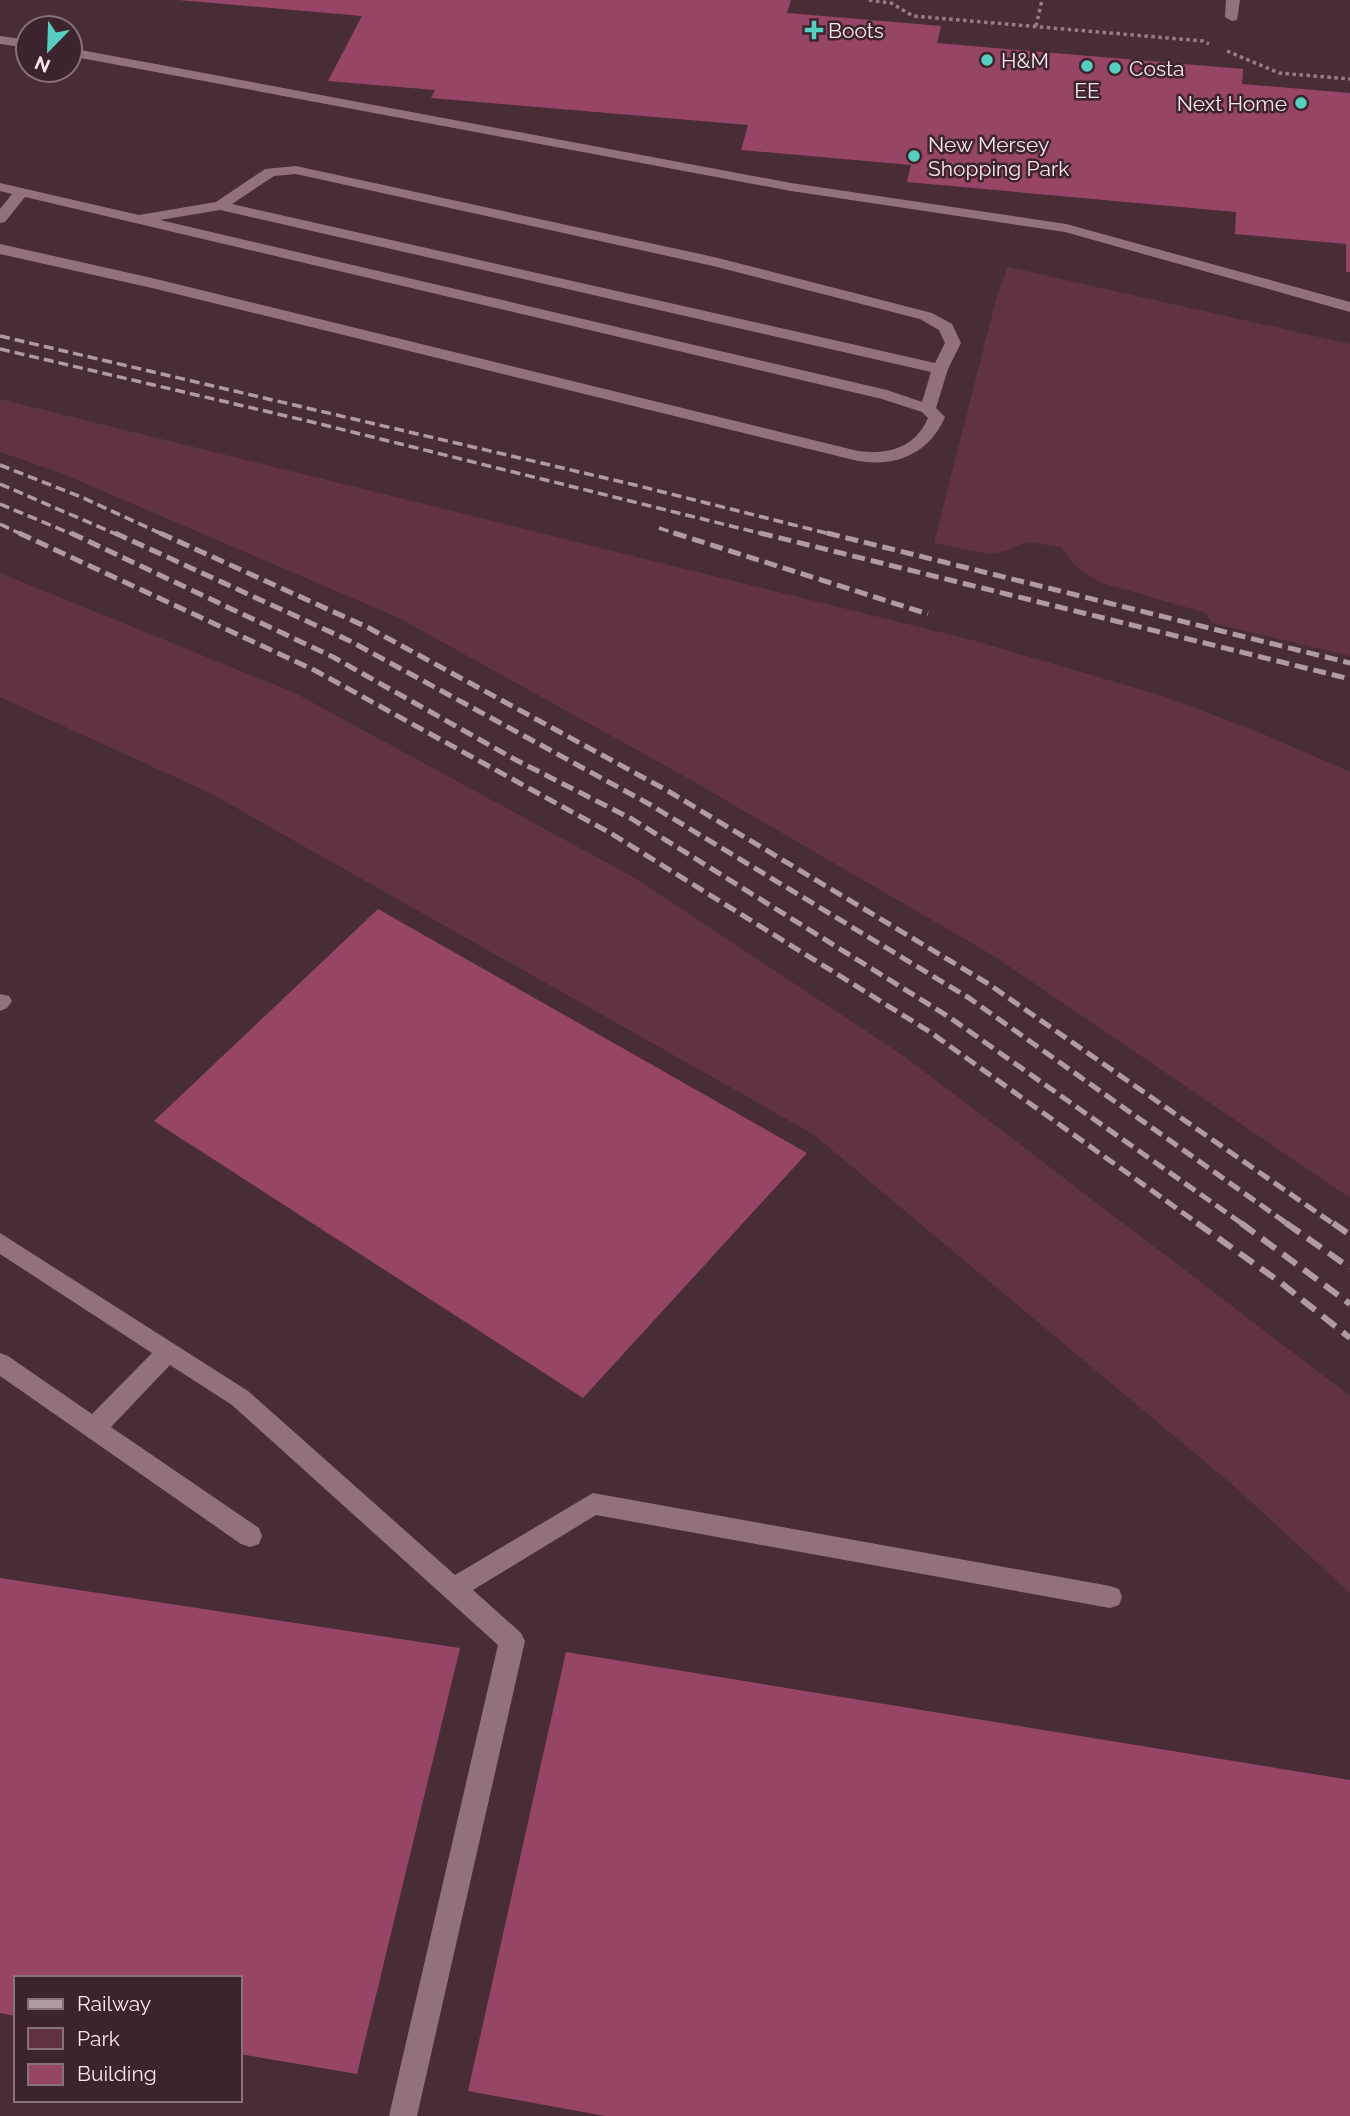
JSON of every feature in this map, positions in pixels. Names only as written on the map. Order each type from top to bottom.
[{"type":"lane","points":[[1232,17],[1233,0]]},
{"type":"lane","points":[[84,55],[791,187],[1066,228],[1350,307]]},
{"type":"lane","points":[[220,206],[270,172],[296,170],[714,262],[926,316],[946,327],[953,343],[940,369],[928,409]]},
{"type":"lane","points":[[0,187],[887,396],[928,409],[937,417],[933,429],[913,447],[885,458],[814,446],[152,283],[0,249]]},
{"type":"lane","points":[[0,219],[22,192]]},
{"type":"lane","points":[[135,220],[220,206],[940,369]]},
{"type":"lane","points":[[0,1242],[240,1398],[512,1641],[403,2116]]},
{"type":"lane","points":[[94,1428],[168,1352]]},
{"type":"lane","points":[[0,1363],[250,1536]]},
{"type":"lane","points":[[453,1589],[593,1504],[1110,1597]]},
{"type":"path","points":[[869,0],[891,3],[913,16],[1203,41],[1279,73],[1350,79]]},
{"type":"path","points":[[1037,26],[1042,0]]},
{"type":"green space","points":[[1008,267],[1350,344],[1350,656],[1212,623],[1206,613],[1099,582],[1074,565],[1061,547],[1028,542],[1006,551],[989,554],[934,543],[997,296]]},
{"type":"green space","points":[[0,399],[972,640],[1163,696],[1261,733],[1350,772],[1350,1198],[994,956],[684,776],[397,617],[61,473],[0,452]]},
{"type":"green space","points":[[0,573],[295,693],[633,877],[904,1056],[1350,1396],[1350,1593],[1234,1486],[813,1134],[210,793],[0,697]]},
{"type":"building","points":[[179,0],[791,0],[787,13],[941,26],[937,43],[1243,69],[1242,84],[1350,93],[1350,272],[1346,272],[1346,244],[1235,234],[1236,212],[907,182],[911,165],[741,150],[748,125],[431,98],[435,90],[328,81],[362,16]]},
{"type":"building","points":[[378,909],[807,1153],[583,1398],[154,1121]]},
{"type":"building","points":[[0,1578],[460,1648],[357,2074],[242,2054],[242,1976],[14,1976],[14,2016],[0,2013]]},
{"type":"building","points":[[566,1652],[1350,1780],[1350,2116],[605,2116],[468,2091]]},
{"type":"railway","points":[[0,336],[635,485],[834,535]]},
{"type":"railway","points":[[0,349],[312,422],[767,535]]},
{"type":"railway","points":[[0,465],[81,497],[164,535]]},
{"type":"railway","points":[[0,484],[118,535]]},
{"type":"railway","points":[[0,504],[74,535]]},
{"type":"railway","points":[[0,524],[23,535]]},
{"type":"railway","points":[[659,528],[674,533]]},
{"type":"railway","points":[[19,533],[316,671],[612,834],[930,1032],[1200,1225]]},
{"type":"railway","points":[[71,533],[333,657],[516,760],[632,819],[949,1017],[1244,1225]]},
{"type":"railway","points":[[115,533],[350,641],[649,804],[969,998],[1289,1225]]},
{"type":"railway","points":[[160,533],[369,628],[668,791],[987,983],[1335,1225]]},
{"type":"railway","points":[[674,533],[928,614]]},
{"type":"railway","points":[[674,533],[680,535]]},
{"type":"railway","points":[[760,533],[1350,679]]},
{"type":"railway","points":[[827,533],[1350,663]]},
{"type":"railway","points":[[1197,1223],[1280,1282],[1350,1338]]},
{"type":"railway","points":[[1241,1223],[1350,1304]]},
{"type":"railway","points":[[1286,1223],[1350,1268]]},
{"type":"railway","points":[[1333,1223],[1350,1235]]},
{"type":"place","name":"Boots","points":[[814,30]]},
{"type":"place","name":"H&M","points":[[987,60]]},
{"type":"place","name":"EE","points":[[1087,66]]},
{"type":"place","name":"Costa","points":[[1115,68]]},
{"type":"place","name":"Next Home","points":[[1301,103]]},
{"type":"place","name":"New Mersey Shopping Park","points":[[914,156]]}]
